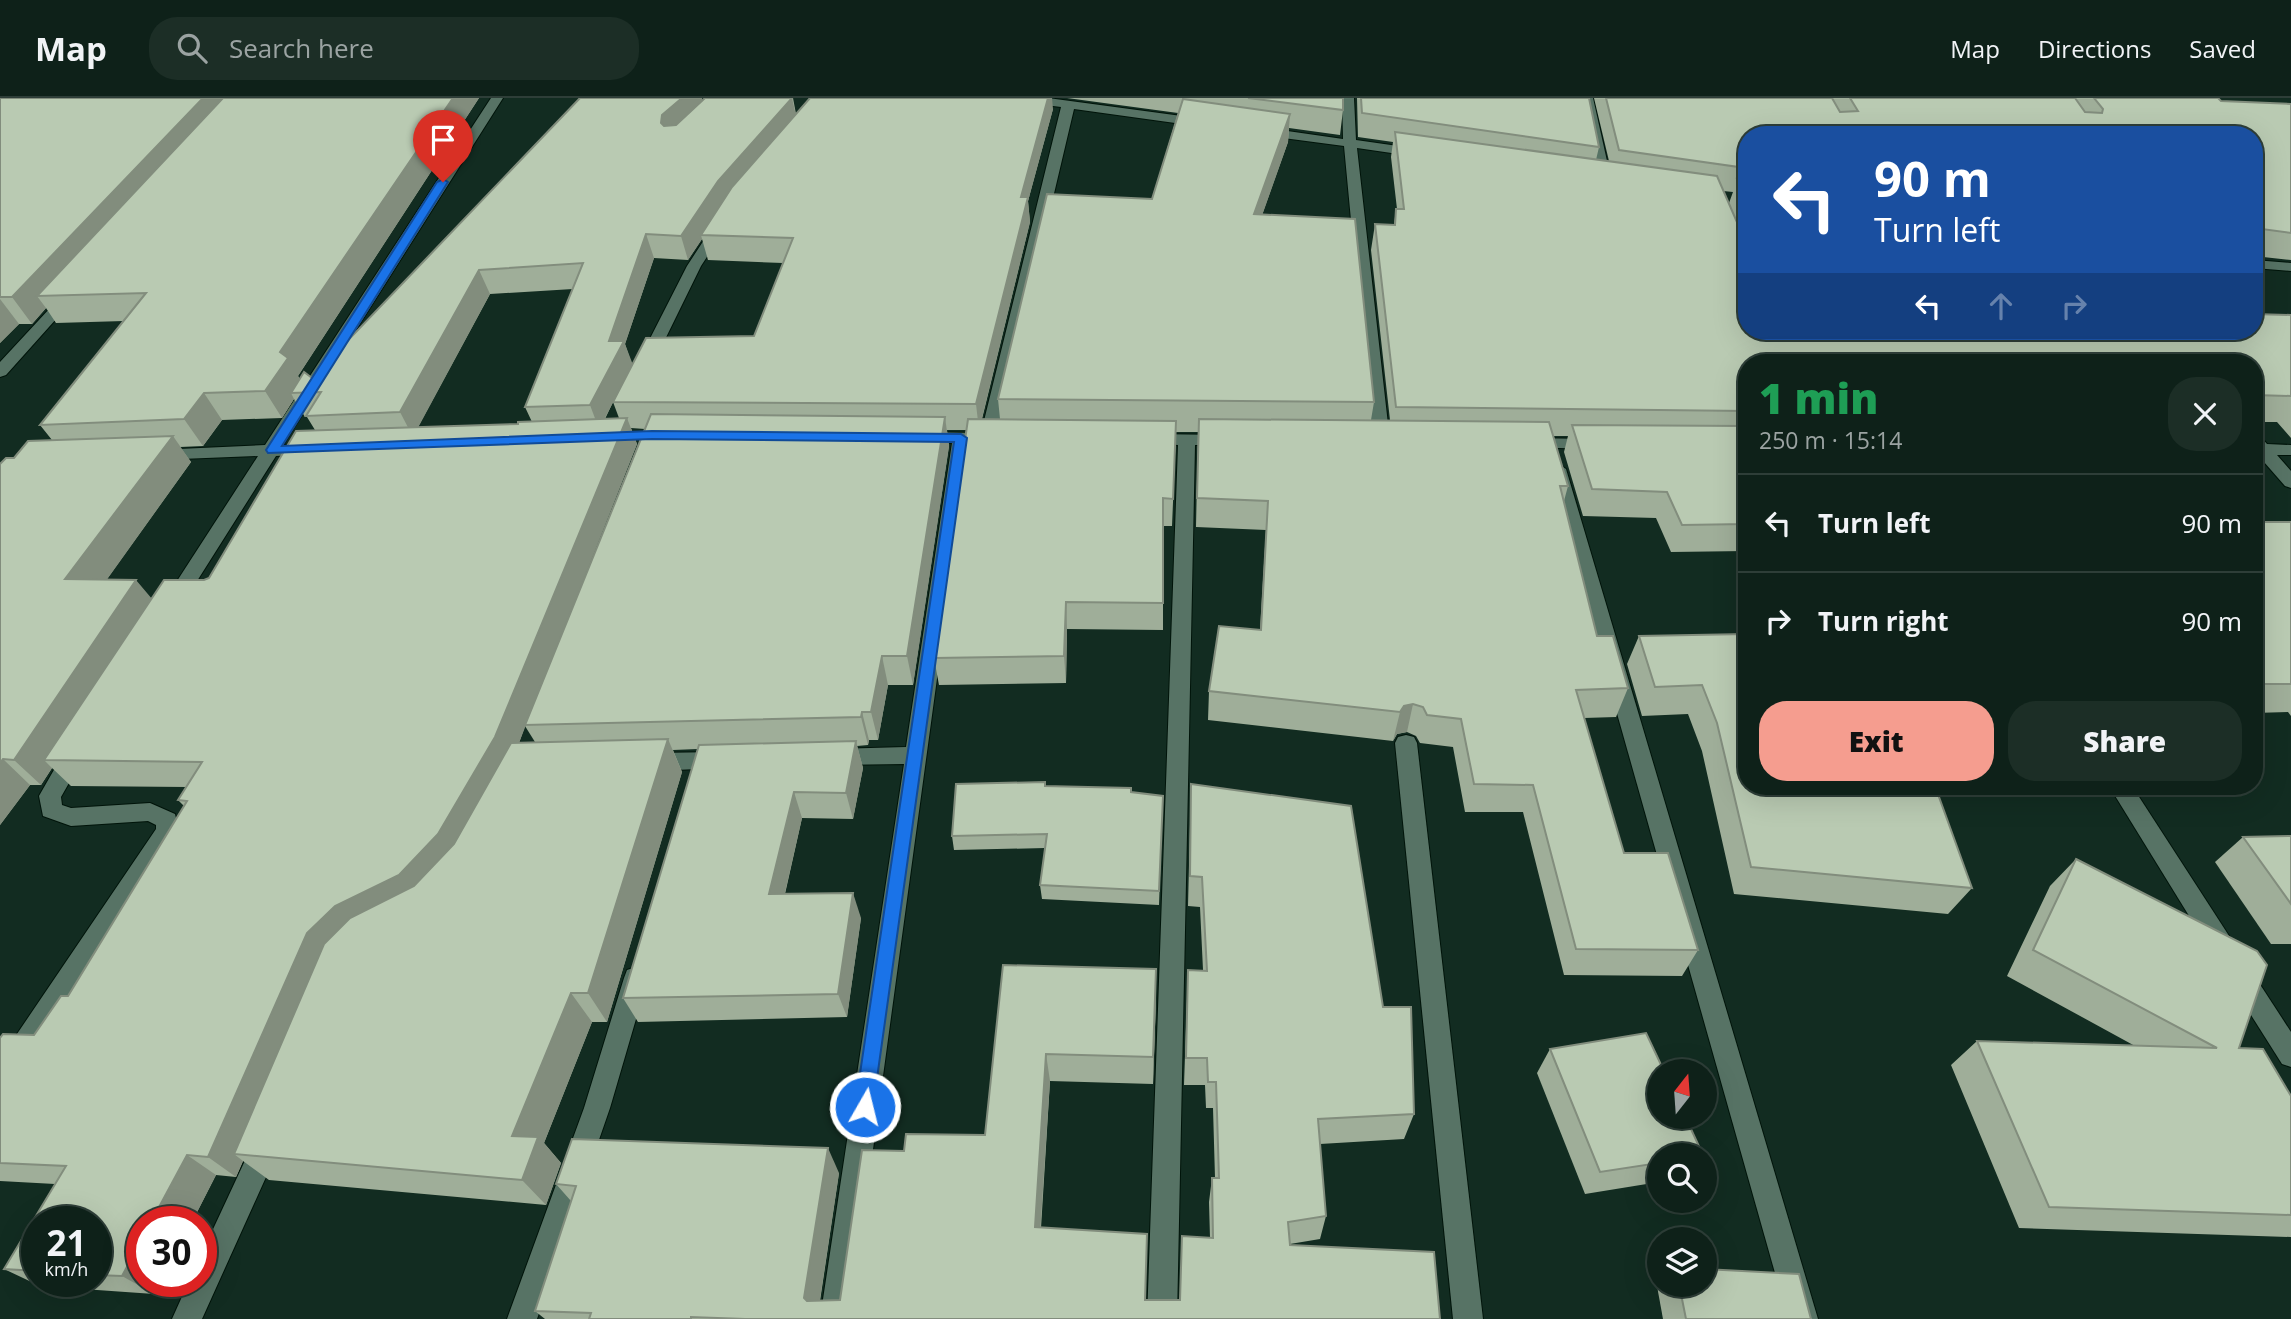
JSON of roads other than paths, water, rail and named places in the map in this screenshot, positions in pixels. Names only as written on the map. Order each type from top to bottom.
[{"type":"street","points":[[162,620],[497,98]]},
{"type":"street","points":[[1021,98],[1220,125]]},
{"type":"street","points":[[1137,113],[1141,98]]},
{"type":"street","points":[[1348,98],[1350,143],[1381,442]]},
{"type":"street","points":[[1587,98],[1605,179]]},
{"type":"street","points":[[988,438],[1068,106]]},
{"type":"street","points":[[1247,129],[1430,155]]},
{"type":"street","points":[[638,376],[694,266],[731,209]]},
{"type":"street","points":[[2263,265],[2291,267]]},
{"type":"street","points":[[0,372],[83,281]]},
{"type":"street","points":[[907,437],[1015,438]]},
{"type":"street","points":[[835,1319],[961,438]]},
{"type":"street","points":[[1134,439],[1242,440]]},
{"type":"street","points":[[1162,1319],[1187,440]]},
{"type":"street","points":[[1511,443],[1615,444]]},
{"type":"street","points":[[1550,443],[1690,924],[1713,1018],[1803,1319]]},
{"type":"street","points":[[135,456],[329,448]]},
{"type":"street","points":[[2263,448],[2291,450]]},
{"type":"street","points":[[2263,453],[2291,482]]},
{"type":"street","points":[[0,1082],[169,830],[167,820],[149,812],[71,817],[51,810],[50,796],[58,779],[87,734]]},
{"type":"street","points":[[1406,743],[1468,1319]]},
{"type":"street","points":[[807,758],[916,755]]},
{"type":"street","points":[[632,762],[740,760]]},
{"type":"street","points":[[691,788],[699,761]]},
{"type":"street","points":[[2126,795],[2291,1055]]},
{"type":"street","points":[[522,1319],[597,1108],[644,948]]},
{"type":"street","points":[[187,1319],[246,1194],[272,1131]]}]
